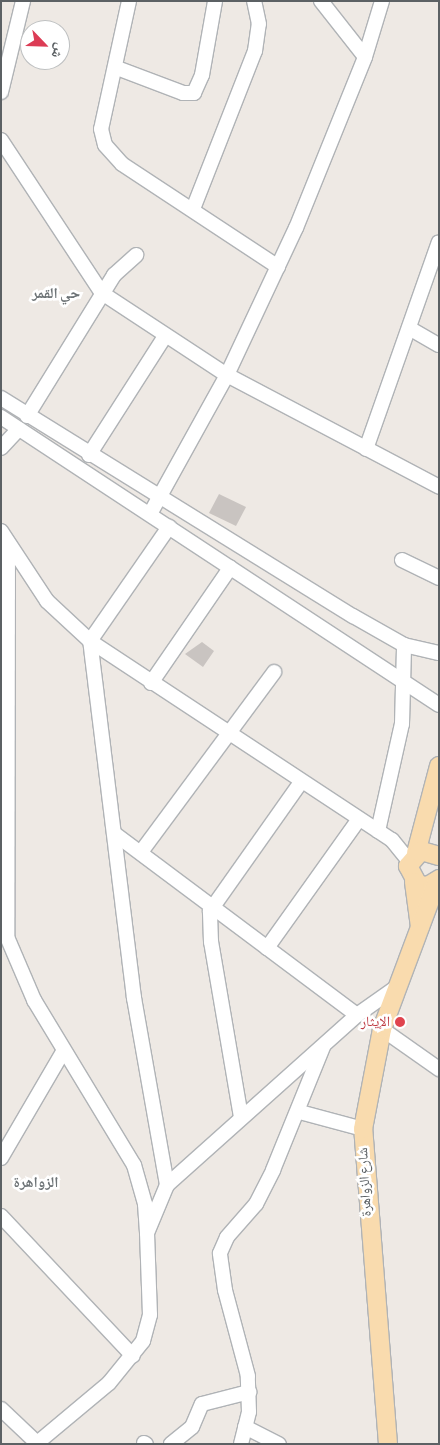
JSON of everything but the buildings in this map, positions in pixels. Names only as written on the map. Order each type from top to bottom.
[{"type":"main road","points":[[413,857],[439,766]]},
{"type":"main road","points":[[413,857],[426,850],[439,856]]},
{"type":"main road","name":"شارع الزواهرة","points":[[413,857],[408,872],[414,882],[420,927]]},
{"type":"main road","points":[[414,882],[428,886],[438,881]]},
{"type":"main road","name":"شارع الزواهرة","points":[[388,1444],[363,1129],[382,1029],[438,881]]},
{"type":"street","points":[[2,89],[23,1]]},
{"type":"street","points":[[129,1],[117,68],[101,129],[105,145],[122,164],[193,209],[278,267]]},
{"type":"street","points":[[117,68],[182,93],[194,93],[202,75],[215,1]]},
{"type":"street","points":[[193,209],[255,51],[259,24],[254,1]]},
{"type":"street","points":[[321,1],[365,57]]},
{"type":"street","points":[[150,514],[227,375],[278,267],[365,57],[382,1]]},
{"type":"street","points":[[1,140],[102,292],[165,336],[227,375],[439,487]]},
{"type":"street","points":[[366,449],[439,242]]},
{"type":"street","points":[[27,416],[102,292],[136,255]]},
{"type":"street","points":[[409,328],[439,345]]},
{"type":"street","points":[[88,454],[165,336]]},
{"type":"street","points":[[1,398],[88,454],[404,645],[439,653]]},
{"type":"street","points":[[1,417],[230,568],[405,680],[439,705]]},
{"type":"street","points":[[1,448],[19,429]]},
{"type":"street","points":[[167,1185],[134,998],[90,641],[168,527]]},
{"type":"street","points":[[1,531],[8,547],[56,612],[90,641],[228,734],[378,831],[413,857]]},
{"type":"street","points":[[1,1409],[36,1443],[109,1383],[133,1356],[146,1334],[150,1315],[145,1204],[134,1165],[63,1052],[6,952],[8,547]]},
{"type":"street","points":[[402,560],[439,578]]},
{"type":"street","points":[[151,683],[230,568]]},
{"type":"street","points":[[378,831],[398,746],[405,680],[404,645]]},
{"type":"street","points":[[141,852],[274,672]]},
{"type":"street","points":[[240,1117],[211,942],[212,905],[301,782]]},
{"type":"street","points":[[268,948],[359,819]]},
{"type":"street","points":[[115,834],[357,1015]]},
{"type":"street","points":[[147,1233],[167,1185],[240,1117],[324,1046],[357,1015],[398,986]]},
{"type":"street","points":[[382,1029],[439,1069]]},
{"type":"street","points":[[240,1444],[245,1427],[249,1392],[220,1253],[227,1237],[256,1204],[300,1112],[324,1046]]},
{"type":"street","points":[[1,1158],[63,1052]]},
{"type":"street","points":[[300,1112],[363,1129]]},
{"type":"street","points":[[1,1216],[133,1356]]},
{"type":"street","points":[[171,1444],[192,1428],[202,1404],[249,1392]]},
{"type":"street","points":[[245,1427],[279,1444]]},
{"type":"place","name":"الإيثار","points":[[400,1022]]},
{"type":"district","name":"حي القمر","points":[[56,294]]},
{"type":"district","name":"الزواهرة","points":[[36,1183]]}]
